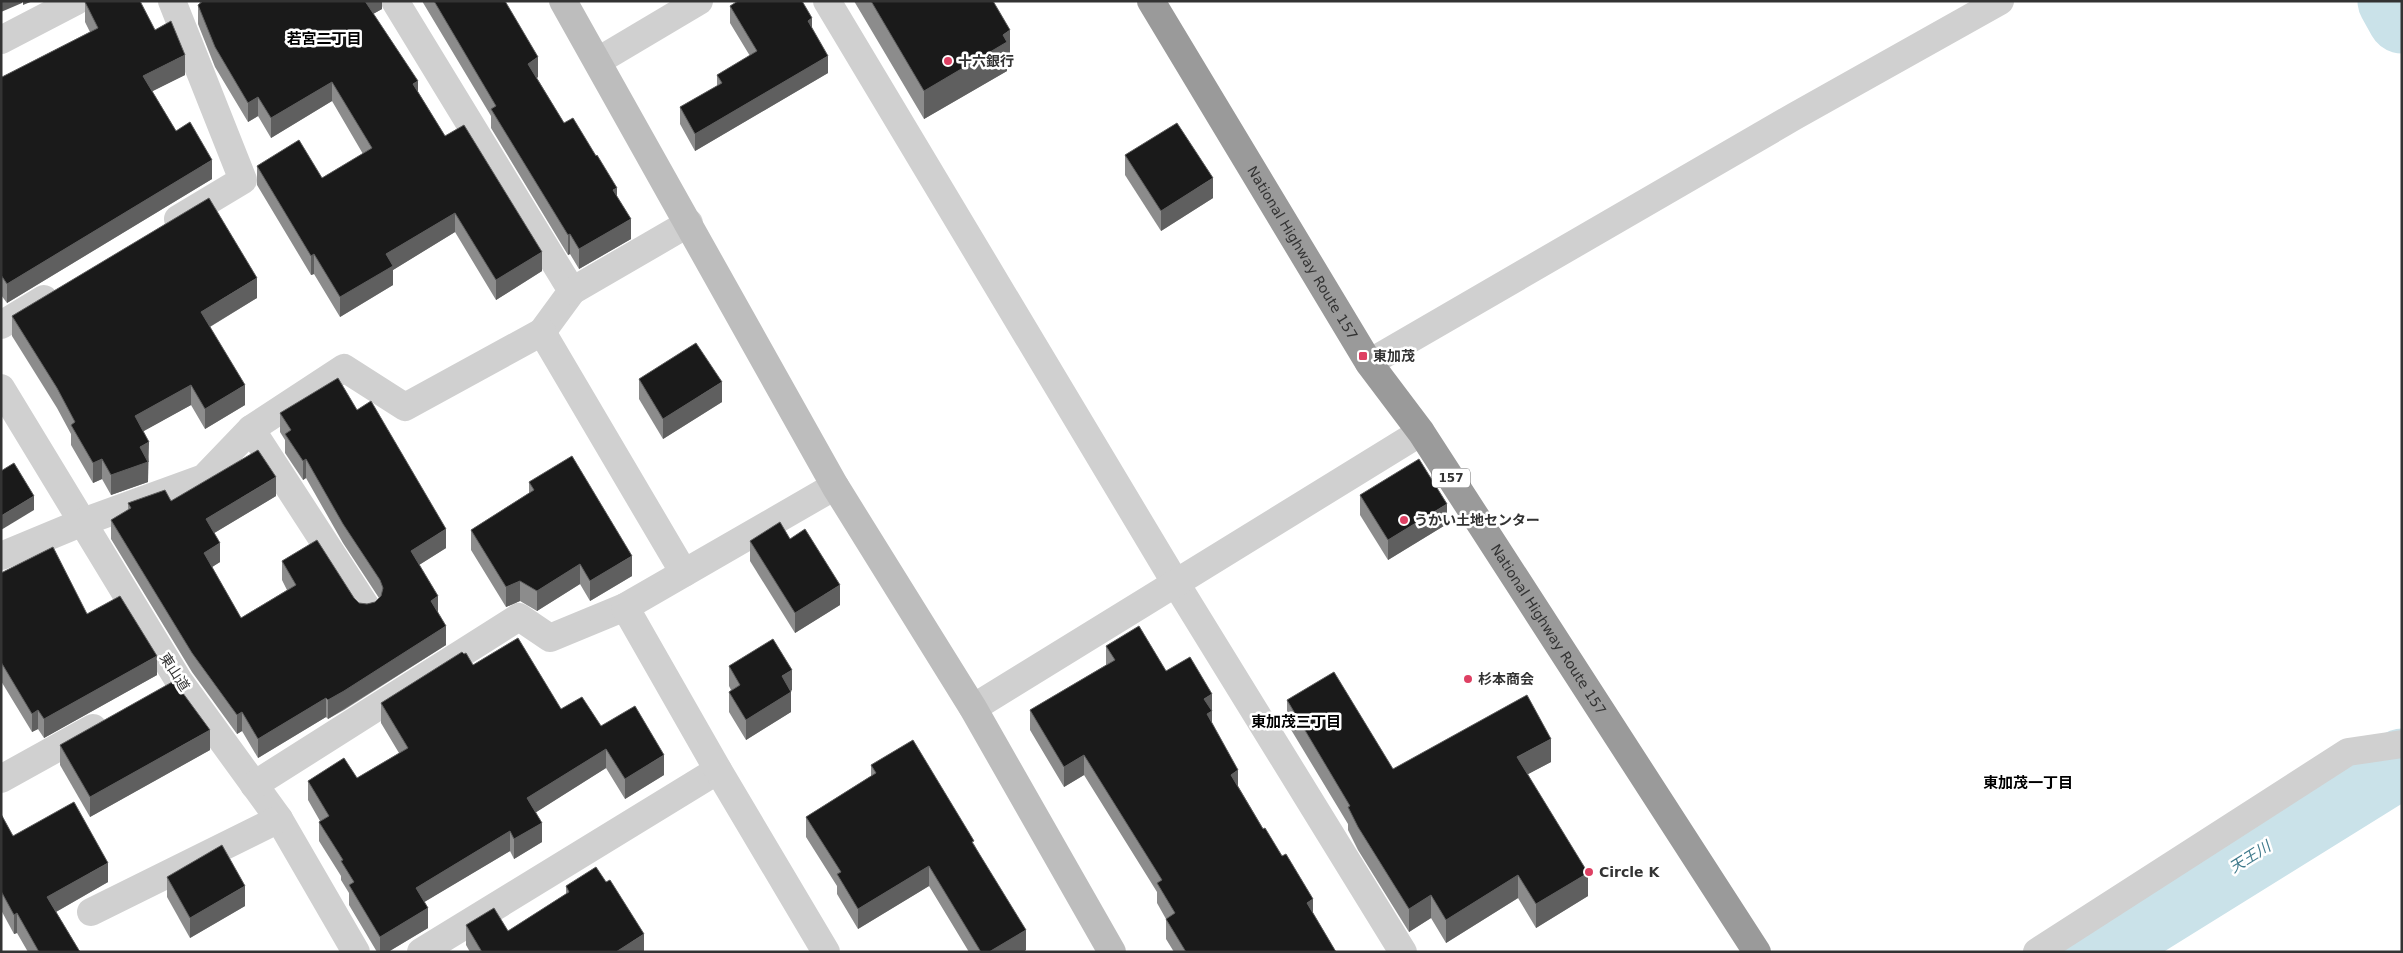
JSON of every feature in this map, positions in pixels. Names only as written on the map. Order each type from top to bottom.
[{"type":"highway","name":"National Highway Route 157","points":[[1151,1],[1369,363],[1421,432],[1757,952]]},
{"type":"street","points":[[1,40],[76,1]]},
{"type":"street","points":[[160,230],[243,180],[172,1]]},
{"type":"street","points":[[395,1],[572,292]]},
{"type":"street","points":[[563,1],[598,60],[836,486],[973,708],[1112,952]]},
{"type":"street","points":[[598,60],[699,1]]},
{"type":"street","points":[[827,1],[1175,582],[1403,952]]},
{"type":"street","points":[[1369,363],[1795,116],[2000,1]]},
{"type":"street","points":[[1,556],[83,522],[204,478],[252,429],[344,368],[405,407],[542,332],[572,292],[689,223]]},
{"type":"street","points":[[1,325],[68,285]]},
{"type":"street","points":[[542,332],[684,573]]},
{"type":"street","name":"東山道","points":[[1,388],[180,681],[279,819],[356,952]]},
{"type":"street","points":[[252,429],[367,608]]},
{"type":"street","points":[[973,708],[1421,432]]},
{"type":"street","points":[[254,785],[519,617],[550,638],[625,607],[836,486]]},
{"type":"street","points":[[625,607],[718,770],[826,952]]},
{"type":"street","points":[[154,695],[180,681]]},
{"type":"street","points":[[1,779],[112,718]]},
{"type":"street","points":[[2037,952],[2348,752],[2402,744]]},
{"type":"street","points":[[421,952],[718,770]]},
{"type":"street","points":[[91,912],[279,819]]},
{"type":"building","points":[[86,1],[140,1],[155,30],[171,21],[185,55],[143,76],[176,131],[190,122],[212,160],[7,284],[1,275],[1,76],[98,28]]},
{"type":"building","points":[[203,1],[365,1],[418,81],[413,84],[445,136],[464,125],[542,252],[496,280],[455,213],[386,254],[393,266],[340,297],[314,254],[311,256],[257,166],[299,140],[322,178],[372,148],[332,82],[271,118],[258,97],[248,103],[215,47],[198,5]]},
{"type":"building","points":[[434,1],[505,1],[538,57],[528,64],[564,123],[573,118],[617,188],[613,190],[631,219],[579,249],[570,234],[568,235],[491,109],[496,106]]},
{"type":"building","points":[[738,1],[802,1],[812,18],[808,21],[828,56],[695,134],[680,107],[722,83],[717,75],[757,51],[730,6]]},
{"type":"building","name":"十六銀行","points":[[871,1],[993,1],[1010,30],[1003,35],[1007,42],[924,91]]},
{"type":"building","points":[[1177,123],[1213,178],[1161,211],[1125,155]]},
{"type":"building","points":[[209,198],[257,278],[201,312],[245,385],[205,409],[191,385],[135,416],[149,442],[140,447],[148,462],[111,475],[102,459],[93,463],[71,425],[75,422],[57,388],[12,316]]},
{"type":"building","points":[[696,343],[722,382],[663,419],[639,379]]},
{"type":"building","points":[[338,378],[357,410],[371,401],[446,529],[411,551],[438,596],[431,601],[446,626],[344,691],[328,700],[326,698],[258,739],[242,712],[237,715],[192,653],[111,520],[131,508],[128,503],[165,490],[171,501],[258,450],[276,477],[206,519],[220,543],[204,553],[241,618],[296,585],[282,561],[317,540],[354,598],[359,603],[375,602],[381,596],[383,588],[380,580],[343,524],[306,459],[303,461],[285,434],[291,430],[280,413]]},
{"type":"building","points":[[572,456],[632,556],[590,581],[580,564],[537,591],[520,581],[506,587],[471,530],[534,490],[529,482]]},
{"type":"building","points":[[1419,459],[1447,504],[1388,540],[1360,495]]},
{"type":"building","points":[[14,463],[34,496],[1,516],[1,471]]},
{"type":"building","points":[[780,522],[790,539],[805,529],[840,585],[795,613],[750,541]]},
{"type":"building","points":[[53,547],[87,614],[120,596],[157,656],[44,719],[38,710],[32,714],[1,662],[1,573]]},
{"type":"building","points":[[1139,626],[1166,671],[1190,657],[1212,694],[1204,699],[1212,711],[1207,714],[1238,770],[1231,775],[1263,829],[1265,828],[1282,856],[1286,854],[1313,899],[1307,903],[1336,952],[1186,952],[1166,919],[1175,913],[1157,883],[1162,880],[1084,755],[1064,767],[1030,710],[1115,660],[1106,646]]},
{"type":"building","points":[[518,638],[561,709],[582,697],[601,726],[635,706],[664,755],[625,779],[606,749],[527,798],[542,823],[514,839],[510,831],[416,888],[428,908],[380,937],[349,885],[354,882],[341,861],[343,860],[319,822],[329,816],[308,781],[344,758],[357,778],[408,748],[381,703],[462,652],[466,653],[473,665]]},
{"type":"building","points":[[773,639],[792,670],[782,676],[791,692],[746,720],[729,692],[740,685],[729,666]]},
{"type":"building","points":[[1334,672],[1393,769],[1527,695],[1551,739],[1517,757],[1588,873],[1536,904],[1518,875],[1446,920],[1431,895],[1409,909],[1358,827],[1348,807],[1350,806],[1287,700]]},
{"type":"building","points":[[174,681],[210,730],[90,797],[60,745]]},
{"type":"building","points":[[913,740],[1026,930],[989,952],[981,952],[929,866],[858,909],[837,874],[841,872],[806,817],[876,773],[871,765]]},
{"type":"building","points":[[74,802],[108,863],[47,897],[80,952],[39,952],[17,913],[14,915],[1,891],[1,814],[13,836]]},
{"type":"building","points":[[222,845],[245,886],[190,918],[167,877]]},
{"type":"building","points":[[596,867],[606,882],[610,880],[644,934],[616,952],[482,952],[466,925],[494,908],[508,931],[569,892],[566,886]]},
{"type":"waterway","name":"天王川","points":[[2392,1],[2402,19]]},
{"type":"waterway","name":"天王川","points":[[2098,952],[2402,763]]},
{"type":"place","name":"十六銀行","points":[[948,61]]},
{"type":"place","name":"東加茂","points":[[1363,356]]},
{"type":"place","name":"うかい土地センター","points":[[1404,520]]},
{"type":"place","name":"杉本商会","points":[[1468,679]]},
{"type":"place","name":"Circle K","points":[[1589,872]]},
{"type":"district","name":"若宮二丁目","points":[[324,39]]},
{"type":"district","name":"東加茂三丁目","points":[[1296,722]]},
{"type":"district","name":"東加茂一丁目","points":[[2028,783]]}]
